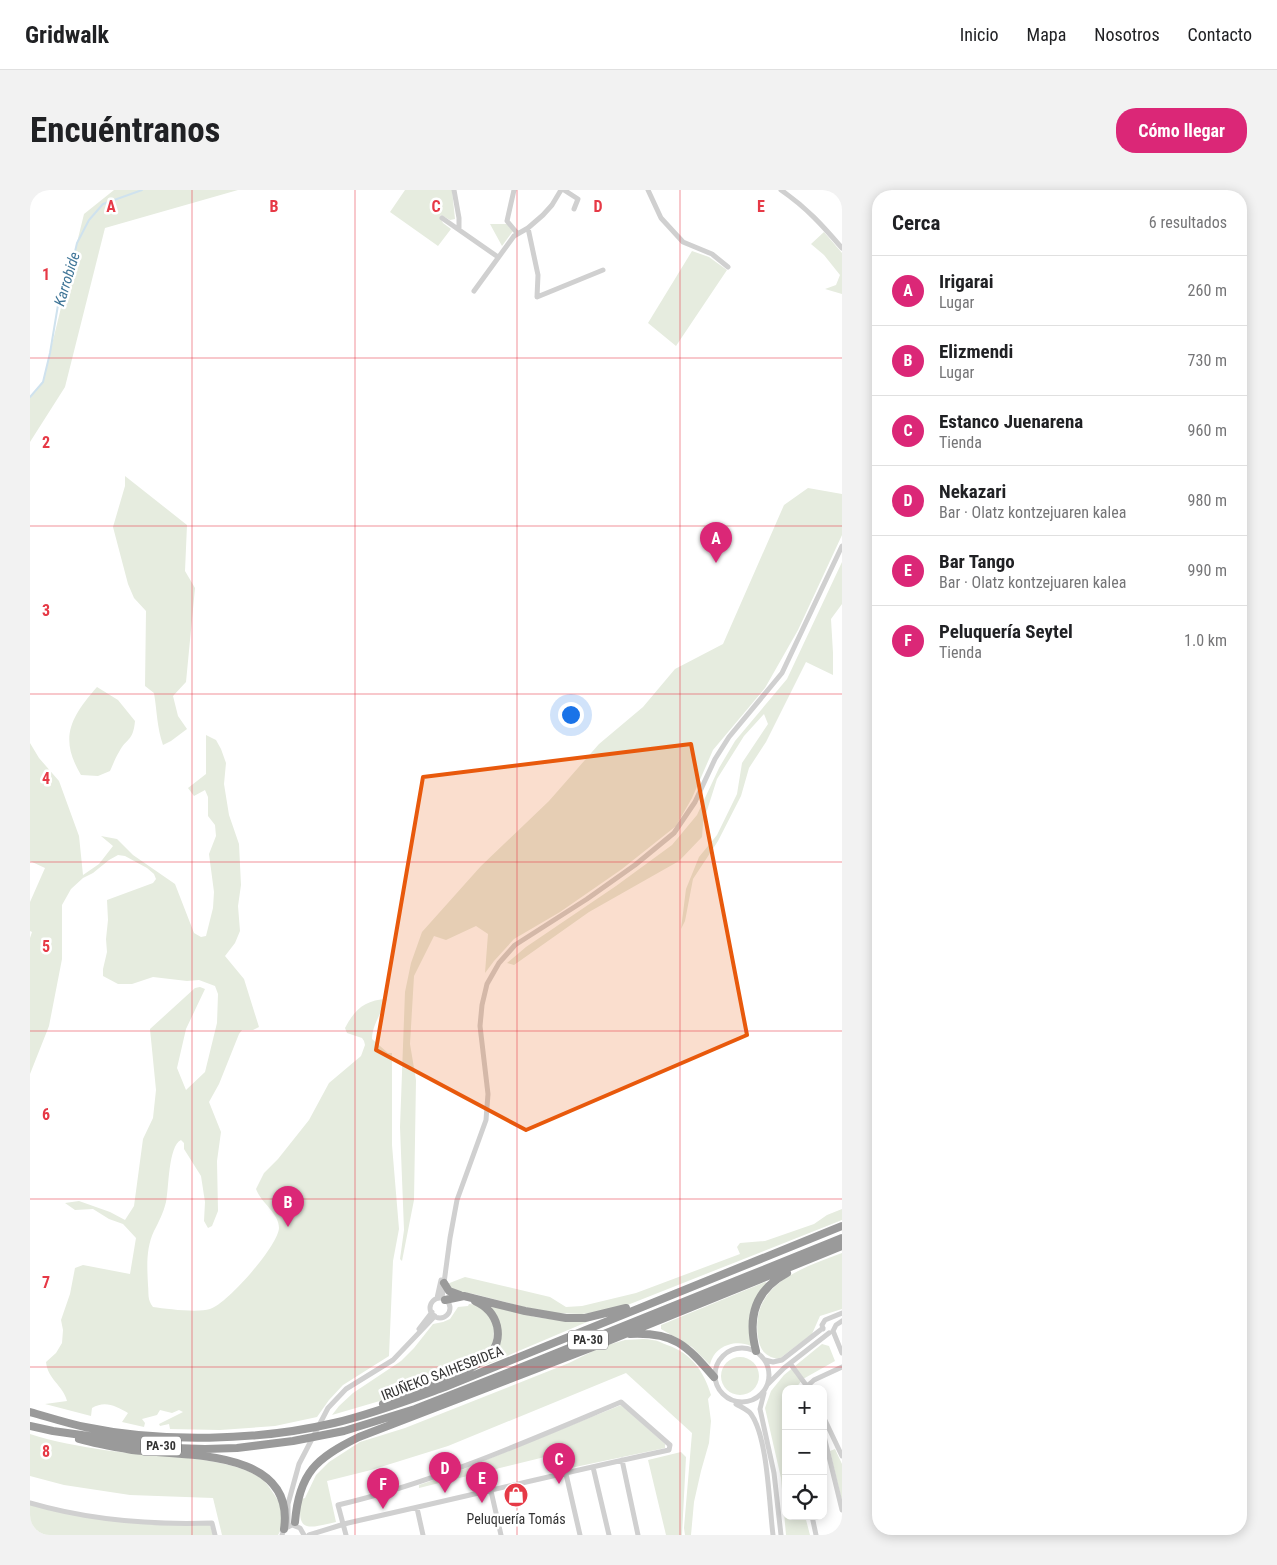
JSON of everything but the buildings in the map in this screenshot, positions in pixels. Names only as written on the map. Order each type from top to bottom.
[{"type":"highway","name":"IRUÑEKO SAIHESBIDEA","points":[[30,1410],[84,1427],[140,1435],[186,1437],[243,1436],[334,1423],[398,1404],[445,1387],[842,1226]]},
{"type":"highway","name":"IRUÑEKO SAIHESBIDEA","points":[[30,1426],[174,1448],[237,1448],[293,1442],[332,1434],[415,1409],[842,1238]]},
{"type":"highway","points":[[287,1529],[305,1478],[326,1456],[345,1444],[626,1335],[842,1246]]},
{"type":"highway","points":[[756,1351],[751,1326],[754,1309],[758,1300],[769,1285],[780,1276],[813,1258]]},
{"type":"highway","points":[[444,1283],[449,1291],[462,1295],[546,1315],[585,1318],[620,1310],[673,1290],[699,1284]]},
{"type":"highway","points":[[443,1300],[462,1295]]},
{"type":"highway","points":[[348,1419],[463,1371],[484,1360],[492,1351],[496,1344],[498,1332],[495,1318],[486,1307],[475,1301],[443,1300]]},
{"type":"highway","points":[[626,1335],[657,1334],[678,1342],[694,1354],[714,1377]]},
{"type":"highway","points":[[344,1431],[380,1429]]},
{"type":"highway","points":[[53,1431],[95,1444],[132,1450],[201,1455],[231,1460],[242,1464],[264,1476],[276,1490],[285,1512],[287,1529]]},
{"type":"street","points":[[454,190],[459,218],[458,229]]},
{"type":"street","points":[[514,190],[507,221],[517,233]]},
{"type":"street","points":[[474,291],[517,233],[528,228],[543,215],[563,190],[578,199],[574,209]]},
{"type":"street","points":[[648,190],[661,218],[683,242],[712,254],[728,267]]},
{"type":"street","points":[[782,190],[804,206],[842,248]]},
{"type":"street","points":[[442,218],[498,257]]},
{"type":"street","points":[[528,228],[538,275],[537,297],[603,270]]},
{"type":"street","points":[[434,1314],[442,1317],[449,1311],[443,1300],[444,1283],[457,1200],[486,1120],[488,1094],[480,1026],[487,984],[499,963],[515,945],[587,900],[674,833],[695,802],[715,759],[728,737],[782,673],[842,546]]},
{"type":"street","points":[[443,1300],[446,1265]]},
{"type":"street","points":[[434,1314],[431,1304],[443,1300]]},
{"type":"street","points":[[765,1360],[773,1362],[782,1360],[823,1328],[822,1325],[825,1320],[842,1313]]},
{"type":"street","points":[[346,1535],[343,1525],[338,1505],[379,1495],[444,1474],[621,1402],[670,1445],[669,1450],[622,1460],[566,1474],[343,1525],[323,1530],[303,1533],[287,1529],[292,1513],[290,1497],[299,1464],[328,1408],[346,1389],[393,1360],[434,1314]]},
{"type":"street","points":[[830,1319],[836,1325]]},
{"type":"street","points":[[780,1535],[774,1473],[760,1409],[764,1392],[768,1384],[784,1368],[831,1332],[842,1321]]},
{"type":"street","points":[[823,1328],[831,1332],[842,1353]]},
{"type":"street","points":[[768,1384],[768,1368],[765,1360],[756,1351],[742,1347],[733,1349],[724,1353],[718,1360],[714,1377],[716,1386],[721,1394],[750,1412],[756,1423],[766,1471],[773,1535]]},
{"type":"street","points":[[792,1366],[805,1385]]},
{"type":"street","points":[[812,1385],[842,1367]]},
{"type":"street","points":[[729,1400],[748,1402],[764,1392]]},
{"type":"street","points":[[827,1423],[839,1443],[842,1456]]},
{"type":"street","points":[[827,1448],[842,1510]]},
{"type":"street","points":[[622,1460],[638,1535]]},
{"type":"street","points":[[593,1467],[609,1535]]},
{"type":"street","points":[[566,1474],[580,1535]]},
{"type":"street","points":[[491,1491],[501,1535]]},
{"type":"street","points":[[30,1503],[71,1513],[141,1521],[212,1523],[215,1535]]},
{"type":"street","points":[[417,1508],[423,1535]]},
{"type":"street","points":[[813,1520],[816,1535]]},
{"type":"street","points":[[309,1535],[323,1530]]},
{"type":"street","points":[[837,1535],[842,1534]]},
{"type":"highlighted area","points":[[691,744],[747,1035],[526,1130],[376,1050],[423,777]]},
{"type":"shaded area","points":[[114,190],[238,190],[105,228],[65,387],[30,442],[30,398],[43,381],[84,214]]},
{"type":"shaded area","points":[[405,190],[452,190],[455,219],[450,220],[441,215],[443,223],[451,229],[438,246],[390,212]]},
{"type":"shaded area","points":[[490,224],[507,224],[513,231],[502,246]]},
{"type":"shaded area","points":[[824,232],[842,253],[842,294],[825,289],[836,285],[840,275],[824,255],[811,244]]},
{"type":"shaded area","points":[[692,251],[709,257],[727,270],[676,346],[648,323]]},
{"type":"shaded area","points":[[125,476],[187,525],[185,571],[195,588],[186,682],[173,696],[178,716],[187,729],[163,745],[158,726],[154,693],[145,686],[146,611],[134,598],[128,584],[113,527],[125,486]]},
{"type":"shaded area","points":[[808,488],[842,494],[842,535],[798,630],[765,688],[713,750],[692,798],[676,826],[622,869],[560,912],[514,939],[485,973],[488,934],[476,926],[446,940],[434,936],[414,976],[410,1044],[416,1080],[414,1200],[402,1261],[400,1259],[404,1230],[400,1127],[405,992],[411,963],[422,932],[481,866],[549,801],[599,744],[643,707],[675,669],[723,644],[784,505]]},
{"type":"shaded area","points":[[842,562],[842,604],[831,619],[833,675],[806,662],[766,742],[749,768],[741,796],[718,841],[693,879],[685,921],[681,929],[686,889],[699,857],[717,835],[737,794],[742,763],[768,724],[764,714],[744,736],[717,779],[703,823],[702,837],[679,861],[589,912],[514,965],[507,963],[526,947],[616,886],[672,845],[697,815],[719,768],[735,741],[787,679]]},
{"type":"shaded area","points":[[97,687],[118,700],[135,721],[134,728],[133,733],[122,747],[110,771],[98,776],[81,775],[70,750],[69,739],[74,719]]},
{"type":"shaded area","points":[[206,735],[216,740],[226,763],[224,784],[229,815],[239,844],[241,885],[238,906],[240,931],[235,943],[225,956],[244,979],[259,1027],[253,1030],[242,1030],[239,1034],[219,1084],[209,1102],[221,1132],[217,1161],[218,1211],[212,1226],[208,1228],[204,1221],[205,1202],[201,1176],[184,1149],[184,1143],[181,1140],[174,1150],[171,1159],[166,1202],[151,1237],[148,1251],[147,1271],[150,1301],[153,1307],[174,1310],[210,1309],[228,1297],[261,1260],[270,1248],[279,1228],[276,1218],[256,1189],[264,1173],[278,1159],[309,1120],[329,1083],[361,1056],[365,1045],[364,1041],[362,1038],[347,1033],[345,1028],[353,1016],[362,1007],[373,1001],[387,999],[375,1024],[372,1039],[388,1053],[392,1053],[392,1145],[399,1229],[393,1261],[389,1356],[343,1385],[317,1417],[275,1426],[220,1430],[170,1429],[169,1424],[160,1426],[159,1424],[183,1412],[179,1410],[172,1413],[160,1410],[157,1415],[142,1419],[145,1423],[144,1427],[122,1422],[128,1413],[106,1404],[92,1408],[91,1416],[45,1404],[67,1401],[65,1395],[52,1378],[46,1362],[56,1353],[62,1343],[63,1330],[61,1320],[70,1294],[75,1268],[83,1265],[130,1274],[136,1238],[123,1224],[109,1219],[93,1209],[75,1210],[65,1203],[79,1201],[110,1212],[125,1220],[134,1206],[143,1139],[153,1118],[156,1090],[150,1029],[195,988],[205,989],[186,1029],[177,1068],[186,1090],[205,1072],[217,1023],[218,994],[215,986],[199,980],[187,981],[153,977],[132,984],[118,984],[103,976],[107,952],[107,900],[153,883],[156,879],[154,874],[147,868],[125,856],[118,855],[83,878],[71,889],[62,905],[62,959],[49,1026],[30,1074],[30,938],[32,932],[30,931],[30,902],[45,868],[30,861],[30,743],[39,758],[59,781],[79,836],[83,875],[99,864],[113,846],[101,836],[117,839],[133,855],[175,884],[194,933],[201,937],[206,936],[213,908],[214,892],[209,854],[216,836],[215,825],[208,816],[208,797],[205,790],[194,796],[188,788],[206,774]]},
{"type":"shaded area","points":[[842,1209],[842,1220],[620,1308],[582,1314],[556,1313],[455,1291],[447,1284],[465,1277],[550,1297],[566,1307],[582,1306],[636,1293],[740,1254],[737,1247],[740,1243],[765,1241],[814,1224],[827,1215]]},
{"type":"shaded area","points":[[842,1253],[842,1309],[820,1316],[812,1334],[779,1359],[767,1355],[762,1350],[759,1342],[758,1319],[762,1304],[771,1291],[796,1272]]},
{"type":"shaded area","points":[[765,1282],[767,1283],[751,1312],[749,1327],[751,1346],[738,1343],[726,1346],[716,1353],[710,1365],[692,1347],[661,1329],[661,1325]]},
{"type":"shaded area","points":[[469,1304],[478,1305],[486,1310],[491,1318],[494,1329],[493,1344],[487,1353],[474,1363],[390,1398],[332,1415],[353,1393],[401,1361],[433,1324],[450,1319],[458,1307],[468,1306]]},
{"type":"shaded area","points":[[487,1304],[535,1317],[557,1320],[594,1319],[474,1370],[493,1354],[499,1345],[500,1326],[495,1314]]},
{"type":"shaded area","points":[[625,1340],[654,1340],[675,1348],[690,1358],[705,1378],[708,1386],[711,1395],[708,1399],[711,1421],[709,1443],[694,1502],[691,1535],[685,1535],[684,1528],[692,1433],[626,1373],[448,1446],[371,1470],[327,1481],[336,1522],[312,1527],[306,1526],[303,1523],[300,1510],[301,1499],[305,1498],[316,1475],[329,1462],[360,1442],[405,1428],[569,1363],[601,1347]]},
{"type":"shaded area","points":[[822,1344],[829,1346],[835,1361],[803,1379],[798,1385],[782,1385],[782,1489],[765,1408],[771,1391],[784,1375]]},
{"type":"shaded area","points":[[740,1357],[754,1362],[759,1376],[754,1390],[740,1395],[726,1390],[721,1376],[726,1362]]},
{"type":"shaded area","points":[[621,1405],[665,1444],[665,1448],[561,1470],[557,1454],[419,1488],[419,1485],[454,1473]]},
{"type":"shaded area","points":[[30,1434],[57,1442],[104,1450],[190,1458],[235,1467],[253,1474],[266,1483],[282,1510],[283,1519],[280,1531],[278,1535],[222,1535],[213,1498],[130,1495],[64,1485],[30,1476]]},
{"type":"shaded area","points":[[835,1449],[842,1464],[842,1501],[830,1451]]},
{"type":"shaded area","points":[[681,1452],[686,1457],[682,1535],[666,1535],[648,1460]]},
{"type":"shaded area","points":[[30,1505],[100,1519],[210,1525],[213,1535],[30,1535]]},
{"type":"shaded area","points":[[785,1520],[806,1520],[810,1535],[786,1535]]},
{"type":"waterway","name":"Karrobide","points":[[30,397],[43,382],[59,299],[70,273],[77,243],[89,220],[103,204],[142,190]]},
{"type":"place","name":"Irigarai","points":[[716,563]]},
{"type":"place","name":"Elizmendi","points":[[288,1227]]},
{"type":"place","name":"Estanco Juenarena","points":[[559,1484]]},
{"type":"place","name":"Nekazari","points":[[445,1493]]},
{"type":"place","name":"Peluquería Tomás","points":[[516,1495]]},
{"type":"place","name":"Bar Tango","points":[[482,1503]]},
{"type":"place","name":"Peluquería Seytel","points":[[383,1509]]}]
